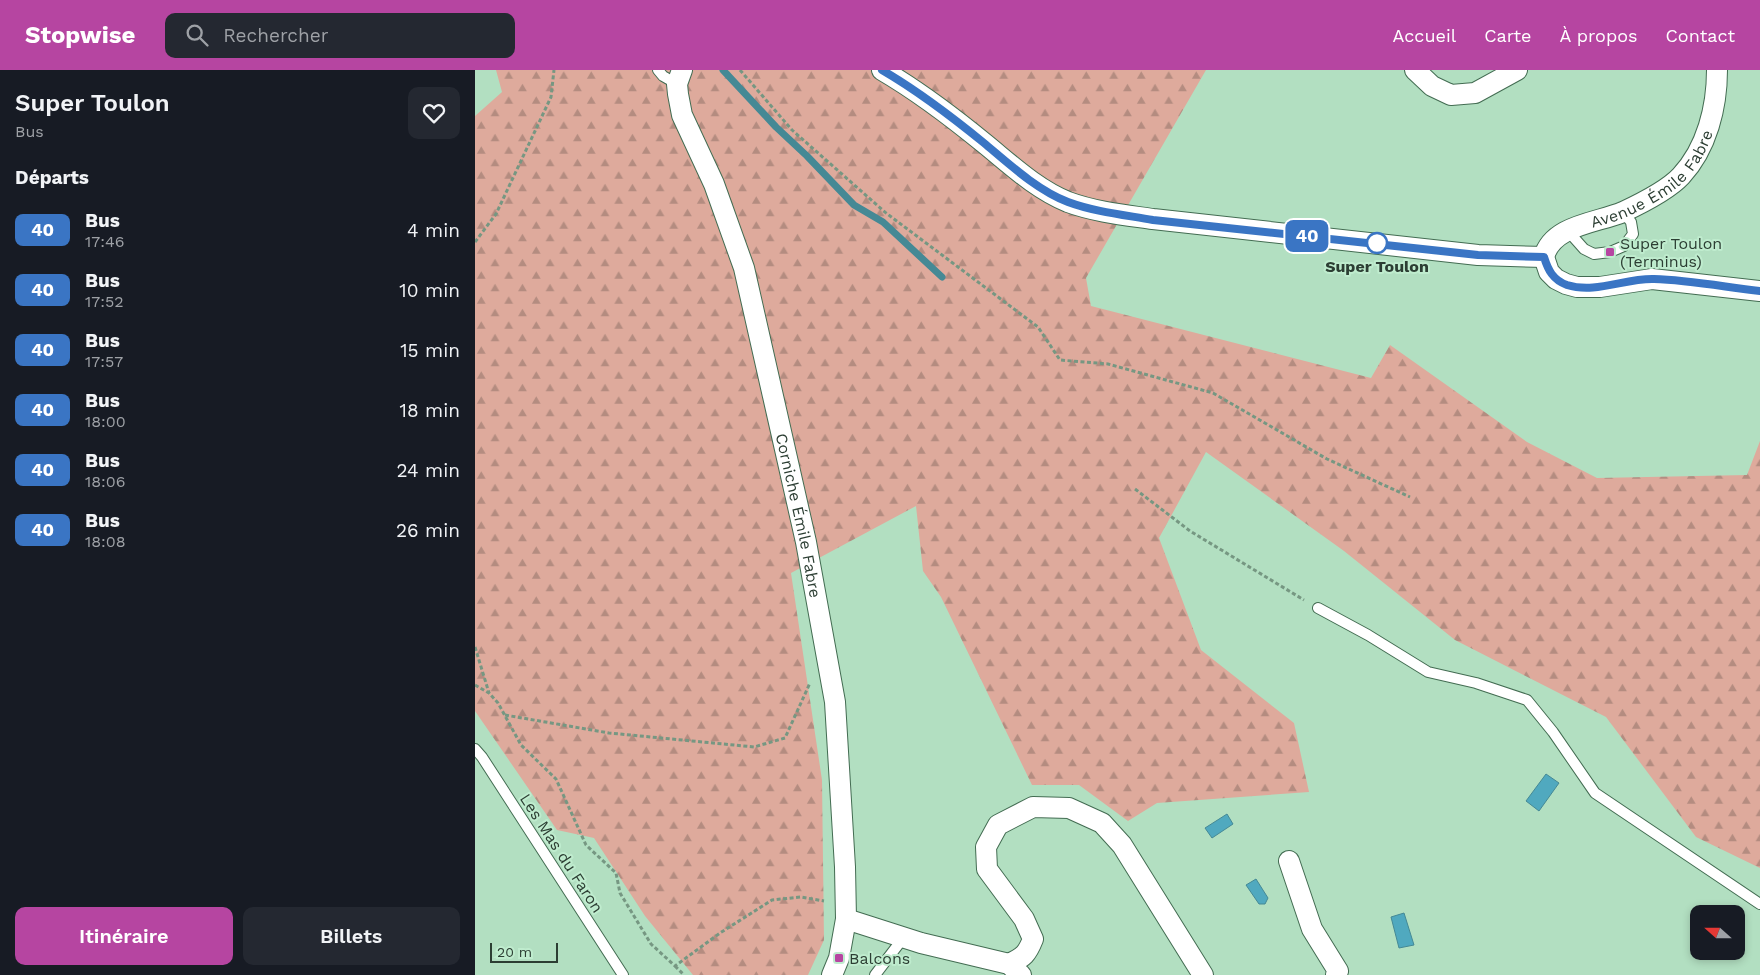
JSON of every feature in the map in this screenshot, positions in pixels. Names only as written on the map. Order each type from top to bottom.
[{"type":"street","points":[[881,70],[909,86],[953,118],[1030,180],[1067,201],[1105,212],[1153,220],[1478,255],[1544,257],[1549,272],[1556,279],[1577,287],[1600,287],[1652,279],[1760,291]]},
{"type":"street","points":[[1415,70],[1432,86],[1451,95],[1475,92],[1517,70]]},
{"type":"street","name":"Avenue Émile Fabre","points":[[1544,257],[1546,250],[1552,242],[1568,231],[1623,212],[1662,191],[1680,177],[1697,157],[1710,124],[1717,90],[1717,70]]},
{"type":"street","name":"Corniche Émile Fabre","points":[[680,77],[678,94],[683,115],[714,184],[745,268],[806,542],[835,702],[845,867],[846,919],[839,958],[832,975]]},
{"type":"street","points":[[846,919],[921,943],[1015,969],[1029,950],[1033,939],[1024,919],[987,869],[986,848],[998,825],[1033,807],[1069,808],[1101,823],[1121,844],[1203,975]]},
{"type":"street","points":[[1289,861],[1312,929],[1338,971],[1336,975]]},
{"type":"lane","points":[[658,70],[663,76],[680,77]]},
{"type":"lane","points":[[1568,231],[1583,249],[1593,254],[1610,252],[1624,246],[1633,234],[1631,222],[1623,212]]},
{"type":"lane","points":[[1318,608],[1428,672],[1476,683],[1527,700],[1553,732],[1595,793],[1760,904]]},
{"type":"lane","name":"Les Mas du Faron","points":[[475,749],[623,975]]},
{"type":"lane","points":[[875,975],[904,937]]},
{"type":"path","points":[[475,242],[495,214],[551,97],[554,70]]},
{"type":"path","points":[[740,70],[792,130],[886,214],[1038,327],[1060,360],[1109,364],[1213,393],[1327,460],[1410,497]]},
{"type":"path","points":[[1135,489],[1190,531],[1318,608]]},
{"type":"path","points":[[475,647],[489,693]]},
{"type":"path","points":[[504,715],[609,733],[754,747],[785,738],[826,649]]},
{"type":"path","points":[[475,685],[489,693],[498,703],[521,745],[556,779],[585,845],[616,873],[620,893],[651,944],[685,975]]},
{"type":"path","points":[[675,966],[720,933],[772,900],[801,896],[826,901],[846,919]]},
{"type":"green space","points":[[496,70],[1206,70],[1086,278],[1091,306],[1371,378],[1390,345],[1527,442],[1597,478],[1747,475],[1760,441],[1760,868],[1696,837],[1606,717],[1455,640],[1344,551],[1206,452],[1159,538],[1201,650],[1294,723],[1309,792],[1157,803],[1128,821],[1079,785],[1032,785],[941,597],[923,571],[916,506],[791,573],[822,780],[824,940],[808,975],[693,975],[645,916],[594,838],[557,830],[475,711],[475,116],[502,92]]},
{"type":"water","points":[[1546,774],[1559,783],[1539,811],[1526,801]]},
{"type":"water","points":[[1227,814],[1233,824],[1212,838],[1205,828]]},
{"type":"water","points":[[1256,879],[1268,898],[1265,904],[1259,904],[1246,885]]},
{"type":"water","points":[[1404,913],[1414,945],[1399,948],[1391,917]]},
{"type":"waterway","points":[[723,70],[776,127],[854,205],[883,222],[942,277]]},
{"type":"bus line","name":"40","points":[[882,70],[909,86],[953,118],[1030,180],[1067,201],[1105,212],[1153,220],[1478,255],[1544,257],[1549,272],[1556,279],[1577,287],[1600,287],[1652,279],[1760,291]]},
{"type":"place","name":"Super Toulon","points":[[1377,243]]},
{"type":"place","name":"Super Toulon (Terminus)","points":[[1610,252]]},
{"type":"place","name":"Balcons","points":[[839,958]]}]
